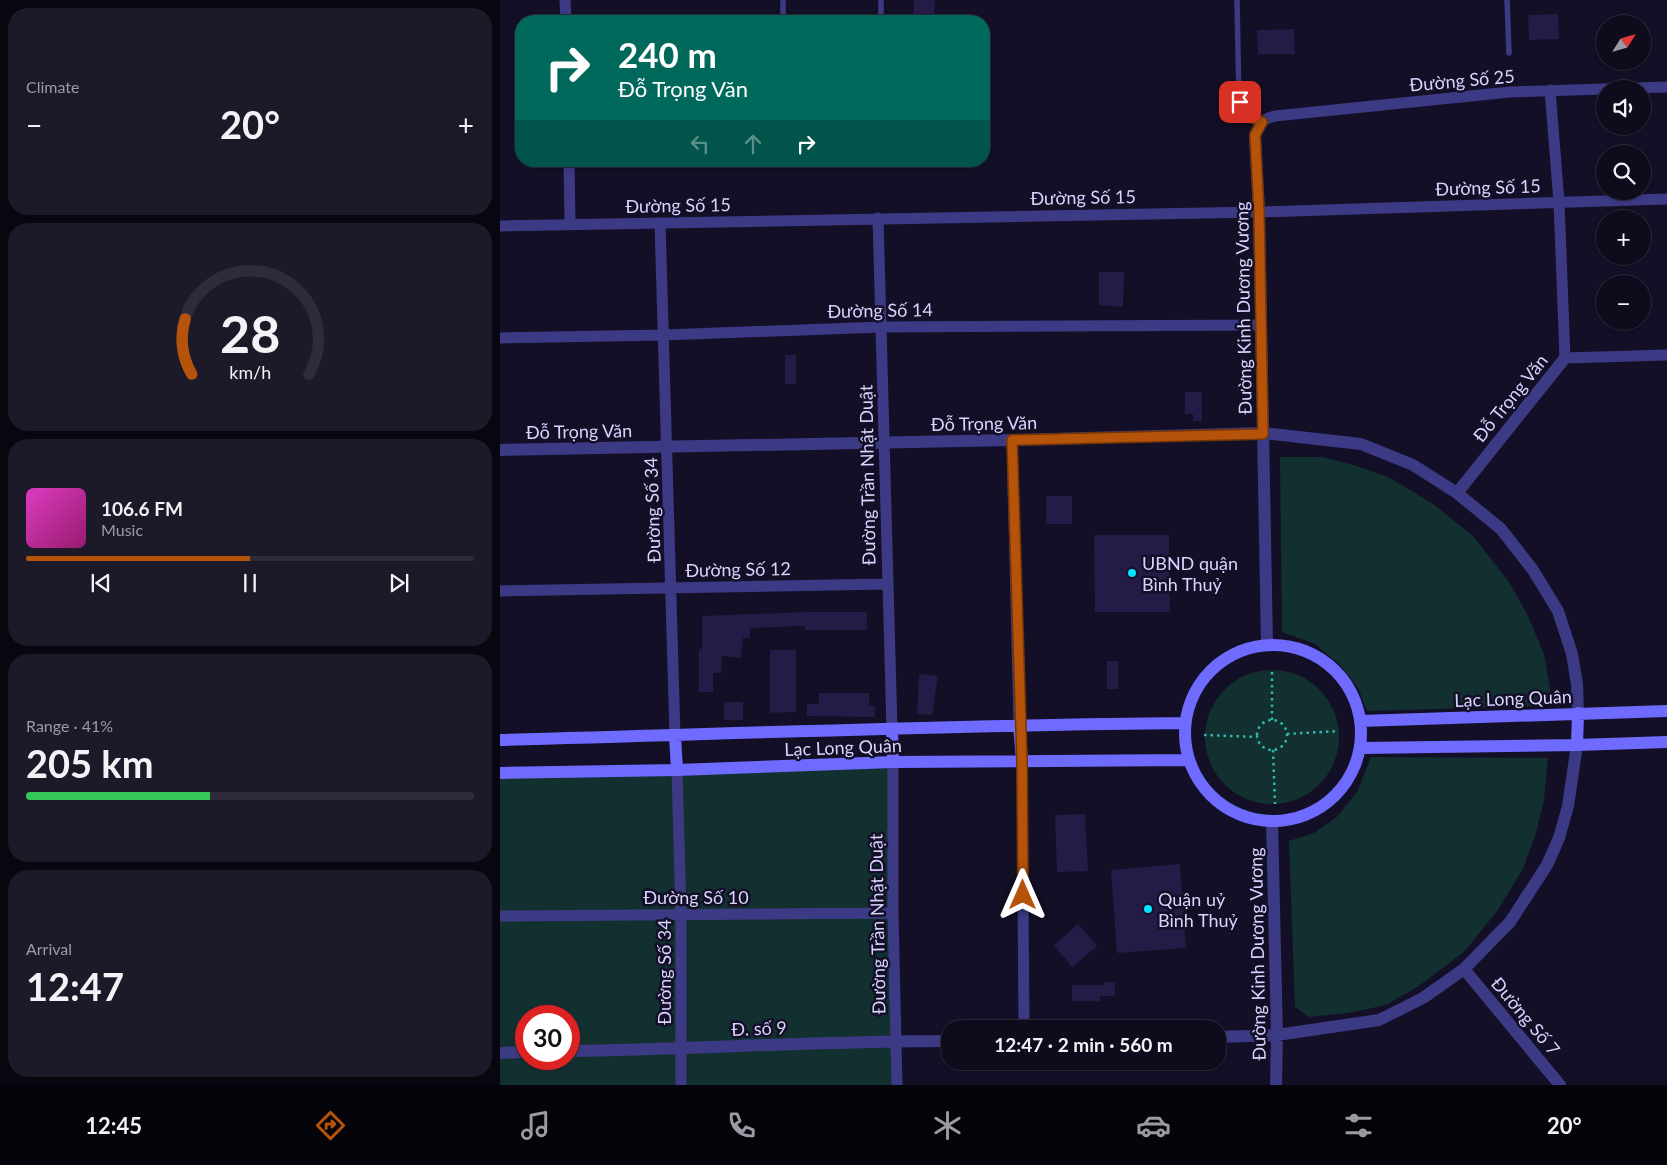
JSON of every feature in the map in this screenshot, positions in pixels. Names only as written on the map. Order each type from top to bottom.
[{"type":"main road","points":[[1266,645],[1293,647],[1317,657],[1331,668],[1338,674],[1353,696],[1360,721],[1361,748],[1356,767],[1348,781],[1328,803],[1301,818],[1272,822],[1244,818],[1220,804],[1200,784],[1188,760],[1184,742],[1184,723],[1190,699],[1203,678],[1221,661],[1242,650],[1266,645]]},
{"type":"main road","name":"Lạc Long Quân","points":[[1360,721],[1667,711]]},
{"type":"main road","points":[[1577,745],[1578,713]]},
{"type":"main road","name":"Lạc Long Quân","points":[[500,740],[892,730],[1019,724],[1184,723]]},
{"type":"main road","points":[[1019,724],[1022,761]]},
{"type":"main road","points":[[892,730],[893,762]]},
{"type":"main road","points":[[675,736],[676,770]]},
{"type":"main road","points":[[1361,748],[1667,742]]},
{"type":"main road","name":"Lạc Long Quân","points":[[500,773],[676,770],[893,762],[1188,760]]},
{"type":"street","points":[[565,0],[566,15]]},
{"type":"street","name":"Đường Số 25","points":[[1262,122],[1275,116],[1510,92],[1667,87]]},
{"type":"street","points":[[1550,90],[1559,202],[1566,358]]},
{"type":"street","name":"Đường Kinh Dương Vương","points":[[1262,122],[1255,135],[1259,212],[1266,645]]},
{"type":"street","points":[[569,167],[570,224]]},
{"type":"street","name":"Đường Số 15","points":[[500,226],[1259,212],[1667,199]]},
{"type":"street","name":"Đường Trần Nhật Duật","points":[[878,218],[892,730]]},
{"type":"street","name":"Đường Số 34","points":[[660,223],[675,736]]},
{"type":"street","name":"Đường Số 14","points":[[500,338],[664,335],[881,327],[1261,325]]},
{"type":"street","name":"Đỗ Trọng Văn","points":[[1456,493],[1566,358],[1667,355]]},
{"type":"street","name":"Đỗ Trọng Văn","points":[[500,450],[1263,434],[1361,444],[1413,465],[1456,493],[1501,529],[1533,570],[1558,611],[1572,654],[1577,684],[1578,713]]},
{"type":"street","points":[[1012,440],[1019,724]]},
{"type":"street","name":"Đường Số 12","points":[[500,591],[887,584]]},
{"type":"street","points":[[1226,1036],[1277,1035],[1379,1020],[1423,998],[1464,969],[1510,922],[1547,865],[1559,838],[1568,806],[1577,745]]},
{"type":"street","points":[[1022,761],[1024,1020]]},
{"type":"street","name":"Đường Trần Nhật Duật","points":[[893,762],[893,913],[897,1085]]},
{"type":"street","name":"Đường Số 34","points":[[676,770],[681,914],[681,1085]]},
{"type":"street","name":"Đường Kinh Dương Vương","points":[[1272,822],[1277,1035],[1276,1085]]},
{"type":"street","name":"Đường Số 10","points":[[500,916],[893,913]]},
{"type":"street","name":"Đường Số 7","points":[[1464,969],[1560,1085]]},
{"type":"street","name":"Đ. số 9","points":[[580,1051],[941,1041]]},
{"type":"street","points":[[500,1053],[515,1052]]},
{"type":"lane","points":[[783,0],[783,15]]},
{"type":"lane","points":[[881,0],[881,15]]},
{"type":"lane","points":[[1237,0],[1240,102],[1242,113],[1262,122]]},
{"type":"lane","points":[[1507,0],[1509,53]]},
{"type":"path","points":[[1272,670],[1272,720]]},
{"type":"path","points":[[1272,720],[1280,723],[1287,734],[1286,741],[1274,750],[1260,744],[1258,737],[1260,726],[1272,720]]},
{"type":"path","points":[[1287,734],[1339,731]]},
{"type":"path","points":[[1204,735],[1258,737]]},
{"type":"path","points":[[1274,750],[1275,804]]},
{"type":"green space","points":[[1280,457],[1322,457],[1354,465],[1390,478],[1433,504],[1473,536],[1509,582],[1528,616],[1544,654],[1551,695],[1546,706],[1367,711],[1358,688],[1340,665],[1315,644],[1282,632]]},
{"type":"green space","points":[[1272,670],[1298,675],[1320,689],[1334,711],[1339,737],[1334,763],[1320,785],[1298,799],[1272,804],[1246,799],[1224,785],[1210,763],[1205,737],[1210,711],[1224,689],[1246,675]]},
{"type":"green space","points":[[1371,757],[1548,758],[1544,800],[1536,833],[1523,869],[1497,911],[1465,951],[1419,986],[1386,1005],[1349,1013],[1309,1017],[1295,1007],[1289,841],[1314,833],[1337,817],[1357,792]]},
{"type":"green space","points":[[893,762],[897,1085],[500,1085],[500,773]]},
{"type":"building","points":[[914,0],[935,0],[934,15],[913,15]]},
{"type":"building","points":[[1558,14],[1559,39],[1529,40],[1528,15]]},
{"type":"building","points":[[1294,29],[1295,54],[1258,54],[1257,30]]},
{"type":"building","points":[[1099,272],[1124,272],[1123,307],[1099,305]]},
{"type":"building","points":[[785,355],[796,355],[796,384],[785,384]]},
{"type":"building","points":[[1185,392],[1202,392],[1202,421],[1193,421],[1193,414],[1185,414]]},
{"type":"building","points":[[1046,496],[1072,496],[1072,524],[1046,524]]},
{"type":"building","name":"UBND quận Bình Thuỷ","points":[[1094,535],[1169,535],[1170,612],[1095,612]]},
{"type":"building","points":[[805,612],[867,612],[867,630],[805,630],[805,626],[750,628],[750,638],[743,638],[741,658],[722,656],[721,673],[713,673],[713,692],[699,692],[699,649],[702,649],[702,616]]},
{"type":"building","points":[[770,650],[796,650],[796,712],[770,713]]},
{"type":"building","points":[[1107,661],[1118,661],[1118,689],[1107,689]]},
{"type":"building","points":[[919,674],[938,676],[932,715],[917,714]]},
{"type":"building","points":[[819,693],[869,693],[869,706],[875,706],[875,717],[807,716],[807,704],[819,704]]},
{"type":"building","points":[[724,702],[743,702],[743,720],[724,720]]},
{"type":"building","points":[[1085,814],[1088,871],[1057,872],[1055,815]]},
{"type":"building","name":"Quận uỷ Bình Thuỷ","points":[[1180,864],[1186,948],[1117,953],[1111,870]]},
{"type":"building","points":[[1078,924],[1097,946],[1072,967],[1054,945]]},
{"type":"building","points":[[1104,982],[1115,982],[1115,996],[1100,996],[1100,1001],[1072,1001],[1072,985],[1104,985]]},
{"type":"place","name":"UBND quận Bình Thuỷ","points":[[1132,573]]},
{"type":"place","name":"Quận uỷ Bình Thuỷ","points":[[1148,909]]},
{"type":"route","points":[[1023,895],[1022,761],[1012,440],[1263,434],[1259,212],[1255,135],[1257,128],[1262,122],[1242,113],[1240,102]]}]
